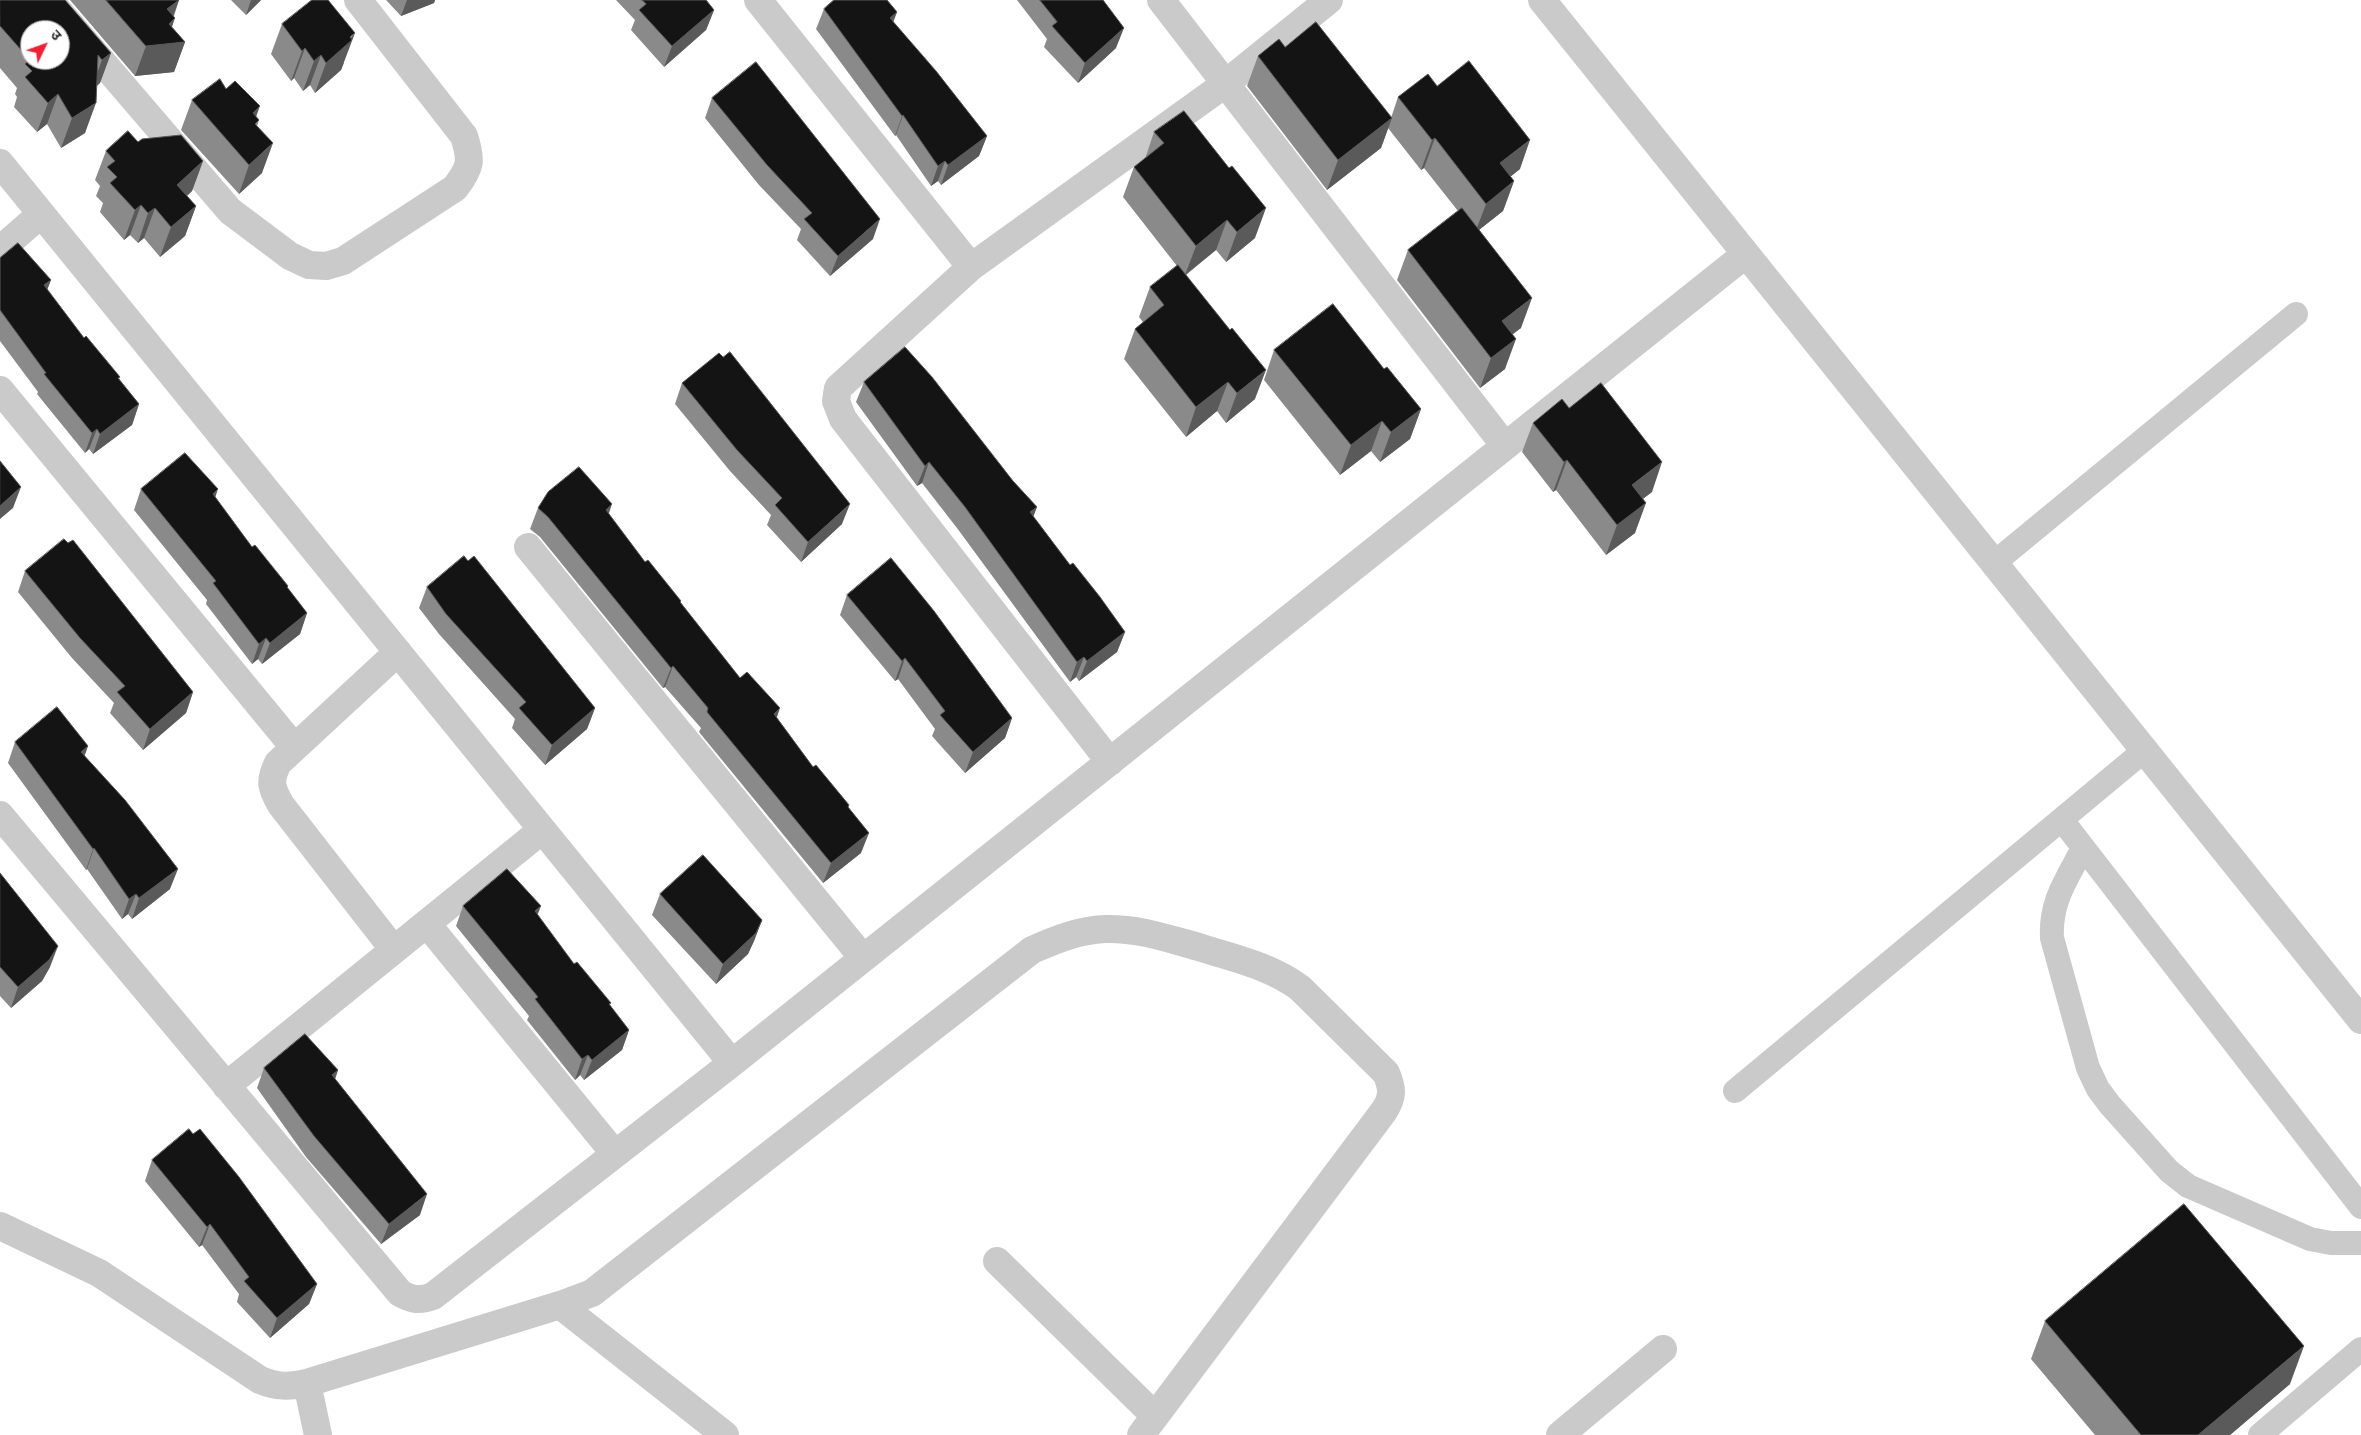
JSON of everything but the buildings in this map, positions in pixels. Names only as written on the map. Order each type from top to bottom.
[{"type":"street","points":[[50,0],[230,210],[290,256],[309,265],[326,266],[343,261],[455,188],[465,175],[470,156],[464,136],[358,0]]},
{"type":"street","points":[[758,0],[971,267]]},
{"type":"street","points":[[1161,0],[1505,446]]},
{"type":"street","points":[[1110,762],[843,419],[836,401],[838,388],[971,267],[1225,84],[1329,0]]},
{"type":"street","points":[[1542,0],[2361,1020]]},
{"type":"street","points":[[0,163],[732,1063]]},
{"type":"street","points":[[0,250],[41,214]]},
{"type":"street","points":[[0,815],[400,1293],[410,1299],[422,1300],[432,1296],[732,1063],[1746,254]]},
{"type":"street","points":[[0,390],[294,747]]},
{"type":"street","points":[[528,547],[863,958]]},
{"type":"street","points":[[394,950],[281,805],[274,792],[272,777],[278,763],[294,747],[398,652]]},
{"type":"street","points":[[226,1086],[542,830]]},
{"type":"street","points":[[427,924],[615,1154]]},
{"type":"street","points":[[0,1226],[99,1273],[260,1380],[275,1386],[290,1386],[308,1383],[560,1305],[592,1292],[1032,950],[1067,935],[1104,929],[1141,931],[1264,967],[1284,976],[1300,988],[1386,1073],[1392,1086],[1391,1099],[1384,1111],[1148,1425],[997,1261]]},
{"type":"street","points":[[560,1305],[725,1435]]},
{"type":"street","points":[[1560,1435],[1663,1349]]},
{"type":"street","points":[[308,1383],[318,1435]]},
{"type":"lane","points":[[1994,563],[2296,314]]},
{"type":"lane","points":[[1735,1091],[2145,750]]},
{"type":"lane","points":[[2062,820],[2361,1207]]},
{"type":"lane","points":[[2083,848],[2056,901],[2051,919],[2052,938],[2088,1068],[2098,1089],[2169,1171],[2188,1186],[2310,1239],[2332,1243],[2361,1243]]},
{"type":"lane","points":[[2260,1435],[2361,1349]]}]
